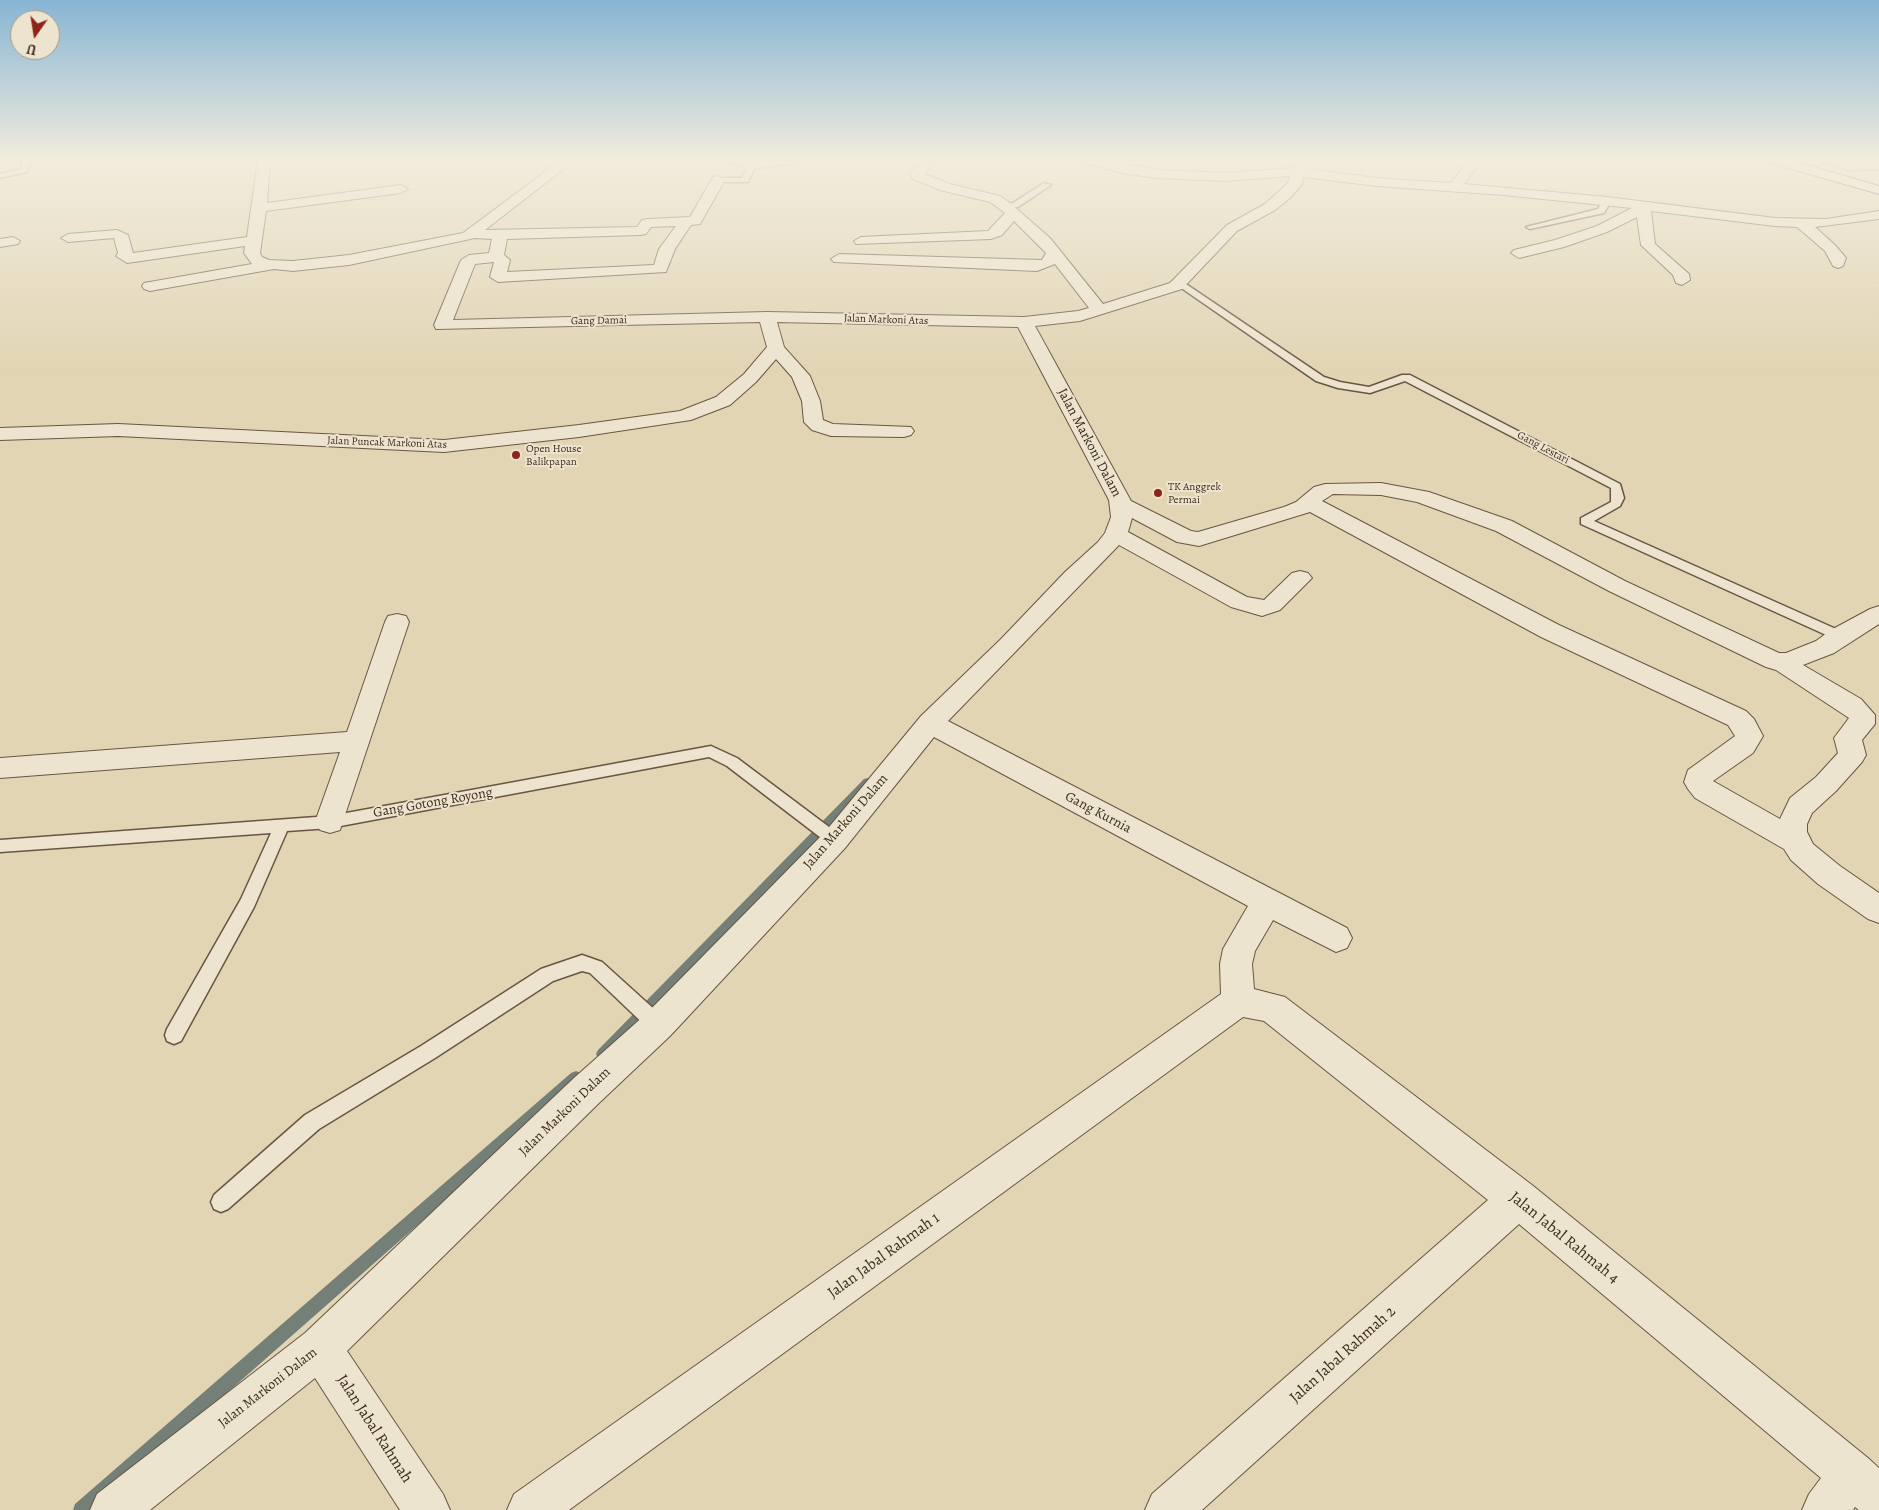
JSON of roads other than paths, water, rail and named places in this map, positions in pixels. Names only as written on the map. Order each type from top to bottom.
[{"type":"street","points":[[255,230],[253,257],[260,262],[272,265]]},
{"type":"street","points":[[468,236],[475,230]]},
{"type":"street","points":[[150,286],[272,265],[326,264],[468,236],[641,230]]},
{"type":"street","points":[[500,235],[496,257],[502,260],[498,277],[660,269],[667,249],[680,230]]},
{"type":"street","points":[[861,241],[985,236],[998,230]]},
{"type":"street","points":[[1033,230],[1045,241],[1099,310]]},
{"type":"street","points":[[1024,322],[1080,316],[1180,283],[1230,230]]},
{"type":"street","points":[[1519,254],[1559,244],[1598,230]]},
{"type":"street","points":[[1646,230],[1648,245],[1681,274],[1682,280]]},
{"type":"street","points":[[1810,230],[1830,248],[1838,258],[1838,263]]},
{"type":"street","points":[[68,238],[117,234],[123,238],[126,253],[124,256],[127,258],[253,241]]},
{"type":"street","points":[[839,259],[1037,266],[1048,263],[1054,253]]},
{"type":"street","name":"Gang Damai","points":[[496,257],[469,260],[442,325],[758,318]]},
{"type":"street","points":[[758,318],[776,348],[801,376],[811,401],[814,422],[818,426],[831,430],[904,431]]},
{"type":"street","name":"Jalan Markoni Atas","points":[[758,318],[1024,322]]},
{"type":"street","name":"Jalan Markoni Dalam","points":[[113,1510],[320,1348],[587,1090],[658,1025],[834,840],[930,723],[1010,645],[1073,577],[1106,547],[1119,519],[1024,322]]},
{"type":"street","name":"Jalan Puncak Markoni Atas","points":[[0,434],[118,430],[444,446],[579,431],[684,416],[703,411],[722,402],[750,378],[776,348]]},
{"type":"street","points":[[1119,519],[1199,539],[1275,517],[1309,503],[1321,491],[1346,486],[1403,492],[1442,502],[1504,526],[1645,600],[1775,661],[1791,661],[1825,648],[1840,636],[1879,614]]},
{"type":"street","points":[[1309,503],[1550,631],[1737,718],[1745,726],[1749,736],[1743,746],[1698,777],[1698,782],[1705,790],[1794,841],[1802,852],[1829,875],[1879,910]]},
{"type":"street","points":[[1119,519],[1238,602],[1262,608],[1272,605],[1300,578]]},
{"type":"street","points":[[330,822],[397,622]]},
{"type":"street","points":[[1782,662],[1795,672],[1858,710],[1863,720],[1862,724],[1848,736],[1852,755],[1826,784],[1800,806],[1792,824],[1794,841]]},
{"type":"street","name":"Gang Kurnia","points":[[930,723],[1336,938]]},
{"type":"street","points":[[0,768],[356,741]]},
{"type":"street","points":[[1238,1002],[1236,964],[1239,949],[1267,902]]},
{"type":"street","name":"Jalan Jabal Rahmah 4","points":[[1238,1002],[1273,1008],[1518,1199],[1865,1486]]},
{"type":"street","name":"Jalan Jabal Rahmah 1","points":[[530,1510],[1238,1002]]},
{"type":"street","name":"Jalan Jabal Rahmah 2","points":[[1168,1510],[1518,1199]]},
{"type":"street","name":"Jalan Jabal Rahmah","points":[[320,1348],[427,1510]]},
{"type":"street","points":[[1825,1510],[1865,1486]]},
{"type":"lane","name":"Gang Lestari","points":[[1180,283],[1320,379],[1338,385],[1370,390],[1406,377],[1616,486],[1618,498],[1616,504],[1585,521],[1840,636]]},
{"type":"lane","name":"Gang Gotong Royong","points":[[0,846],[330,822],[711,751],[732,762],[834,840]]},
{"type":"lane","points":[[174,1035],[248,902],[282,825]]},
{"type":"lane","points":[[221,1202],[312,1122],[428,1052],[547,975],[582,963],[596,967],[658,1025]]},
{"type":"waterway","points":[[602,1054],[868,782]]},
{"type":"waterway","points":[[81,1510],[576,1077]]},
{"type":"place","name":"Open House Balikpapan","points":[[516,455]]},
{"type":"place","name":"TK Anggrek Permai","points":[[1158,493]]}]
